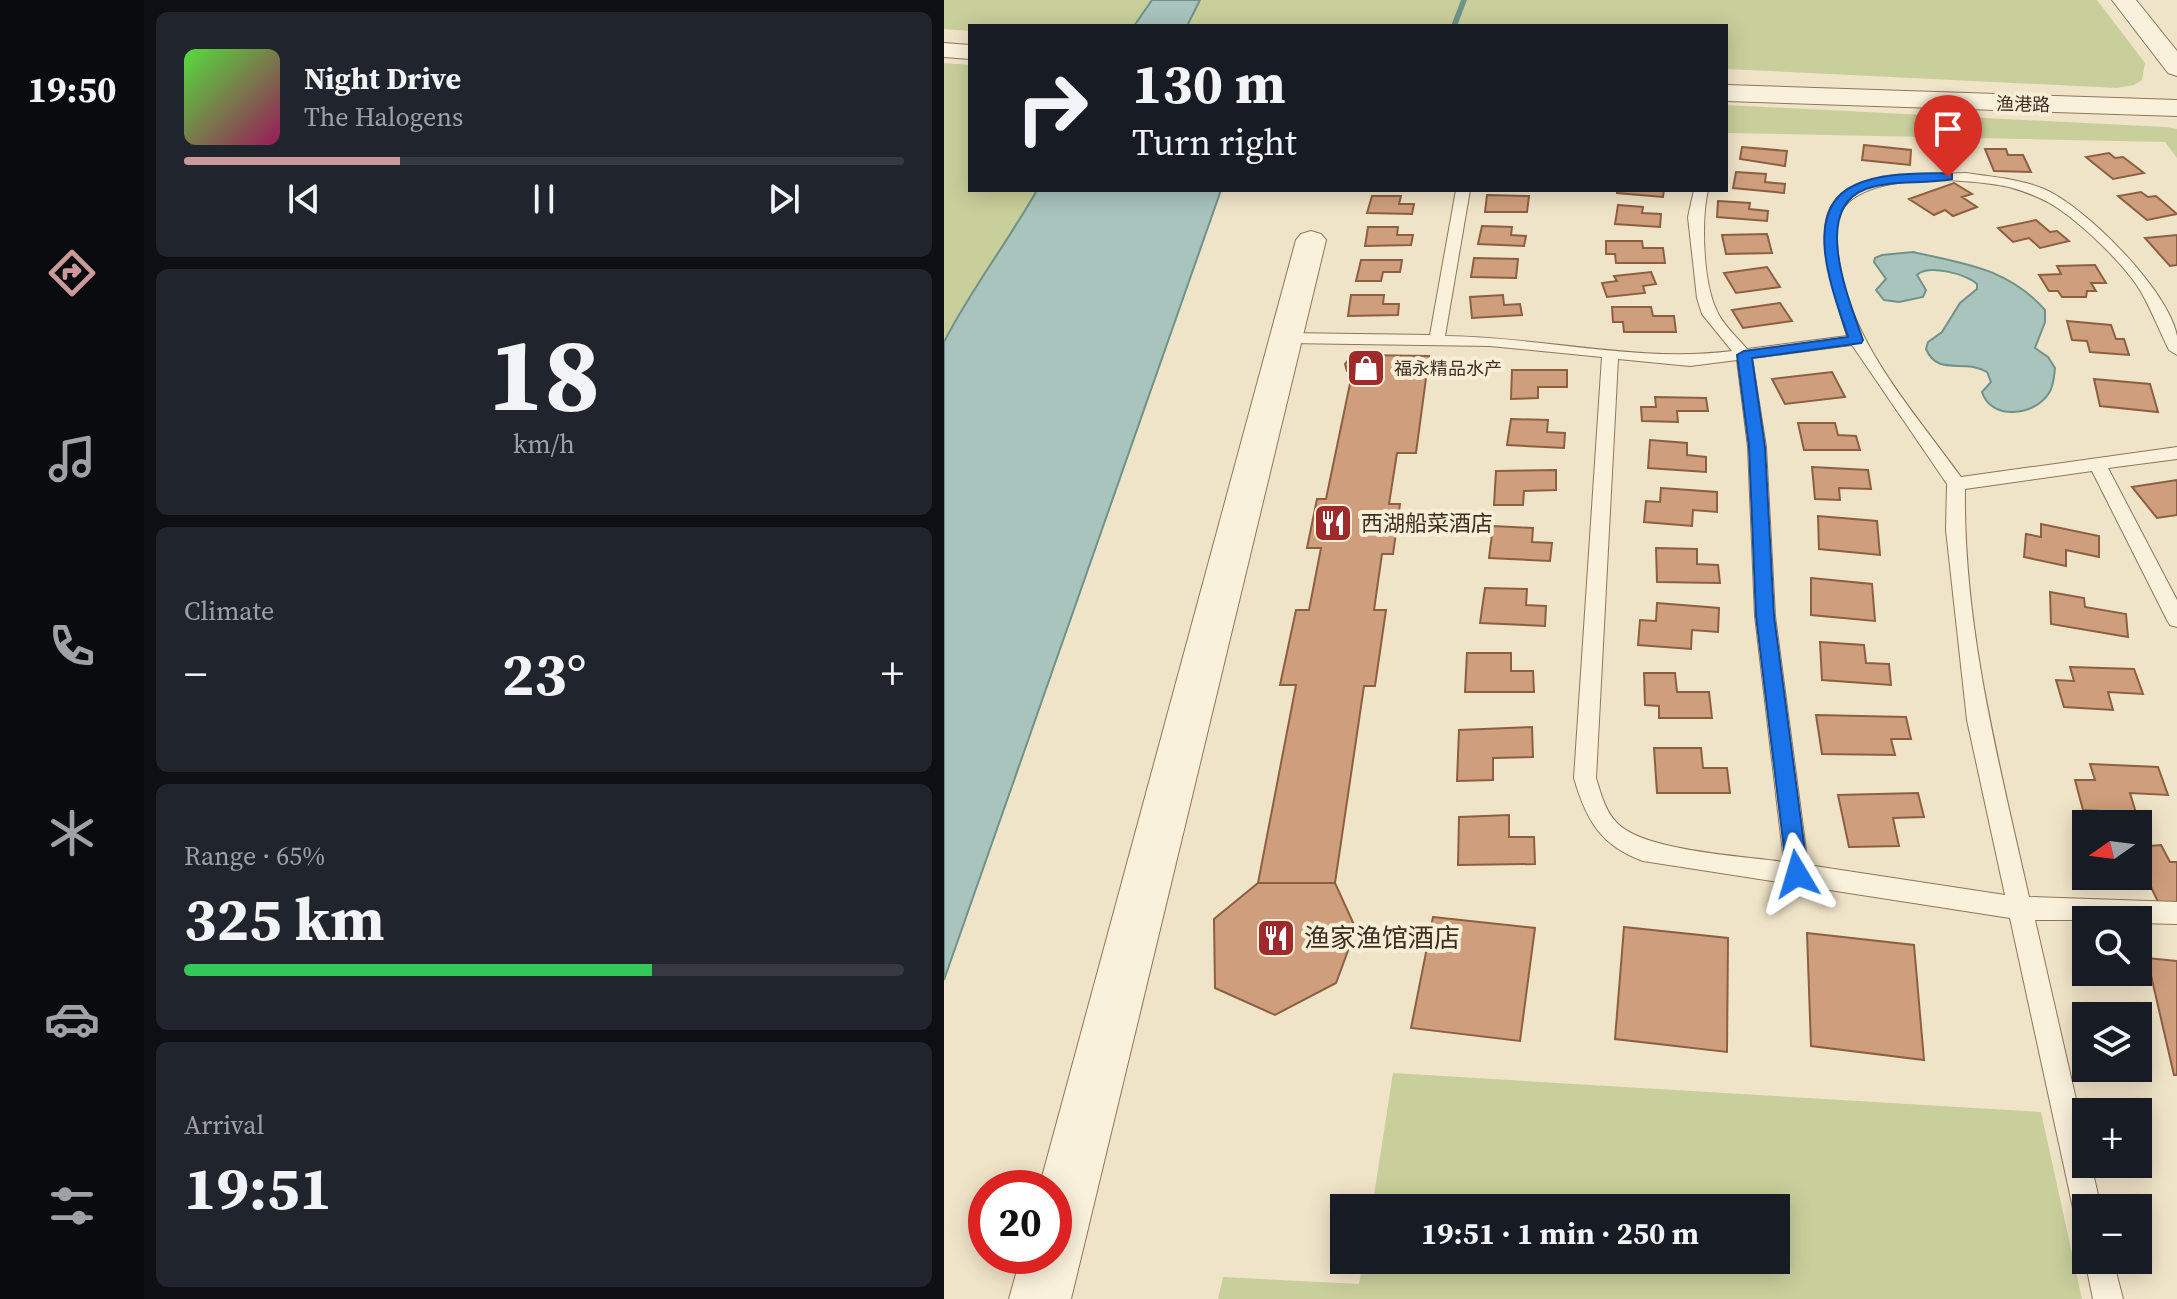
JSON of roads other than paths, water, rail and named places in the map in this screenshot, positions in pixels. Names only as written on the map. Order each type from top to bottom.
[{"type":"street","points":[[2124,0],[2177,68]]},
{"type":"street","points":[[944,50],[968,52]]},
{"type":"street","name":"渔港路","points":[[1728,93],[2177,108]]},
{"type":"street","points":[[1072,1173],[1311,240]]},
{"type":"street","points":[[1040,1299],[1046,1274]]},
{"type":"lane","points":[[2084,1194],[1978,720],[1955,530],[1956,484],[1856,340],[1835,276],[1830,224],[1841,198],[1860,187],[1898,179],[1966,177],[2039,192],[2064,206],[2106,243],[2145,286],[2177,350]]},
{"type":"lane","points":[[1437,340],[1463,192]]},
{"type":"lane","points":[[1701,192],[1695,217],[1704,298],[1710,314],[1744,355],[1757,447],[1765,616],[1797,874]]},
{"type":"lane","points":[[1286,338],[1549,345],[1690,361],[1856,340]]},
{"type":"lane","points":[[1610,354],[1585,778],[1591,802],[1603,827],[1621,842],[1643,851],[2018,908],[2177,913]]},
{"type":"lane","points":[[1956,484],[2177,453]]},
{"type":"lane","points":[[2097,464],[2177,620]]},
{"type":"lane","points":[[2102,1274],[2108,1299]]},
{"type":"water","points":[[1152,0],[1200,0],[1188,24],[1135,24]]},
{"type":"water","points":[[1036,192],[1220,192],[944,980],[944,342]]},
{"type":"water","points":[[1913,252],[2001,276],[2031,296],[2045,310],[2045,322],[2035,348],[2048,357],[2055,368],[2052,387],[2042,401],[2034,407],[2014,412],[1994,408],[1982,392],[1991,382],[1987,372],[1969,366],[1944,365],[1931,357],[1926,349],[1928,342],[1942,332],[1960,303],[1977,289],[1977,284],[1957,274],[1930,270],[1917,275],[1926,290],[1923,297],[1899,302],[1884,300],[1876,290],[1886,279],[1874,262],[1875,258]]},
{"type":"waterway","points":[[1455,24],[1464,0]]},
{"type":"place","name":"福永精品水产","points":[[1366,368]]},
{"type":"place","name":"西湖船菜酒店","points":[[1333,523]]},
{"type":"place","name":"渔家渔馆酒店","points":[[1276,938]]}]
